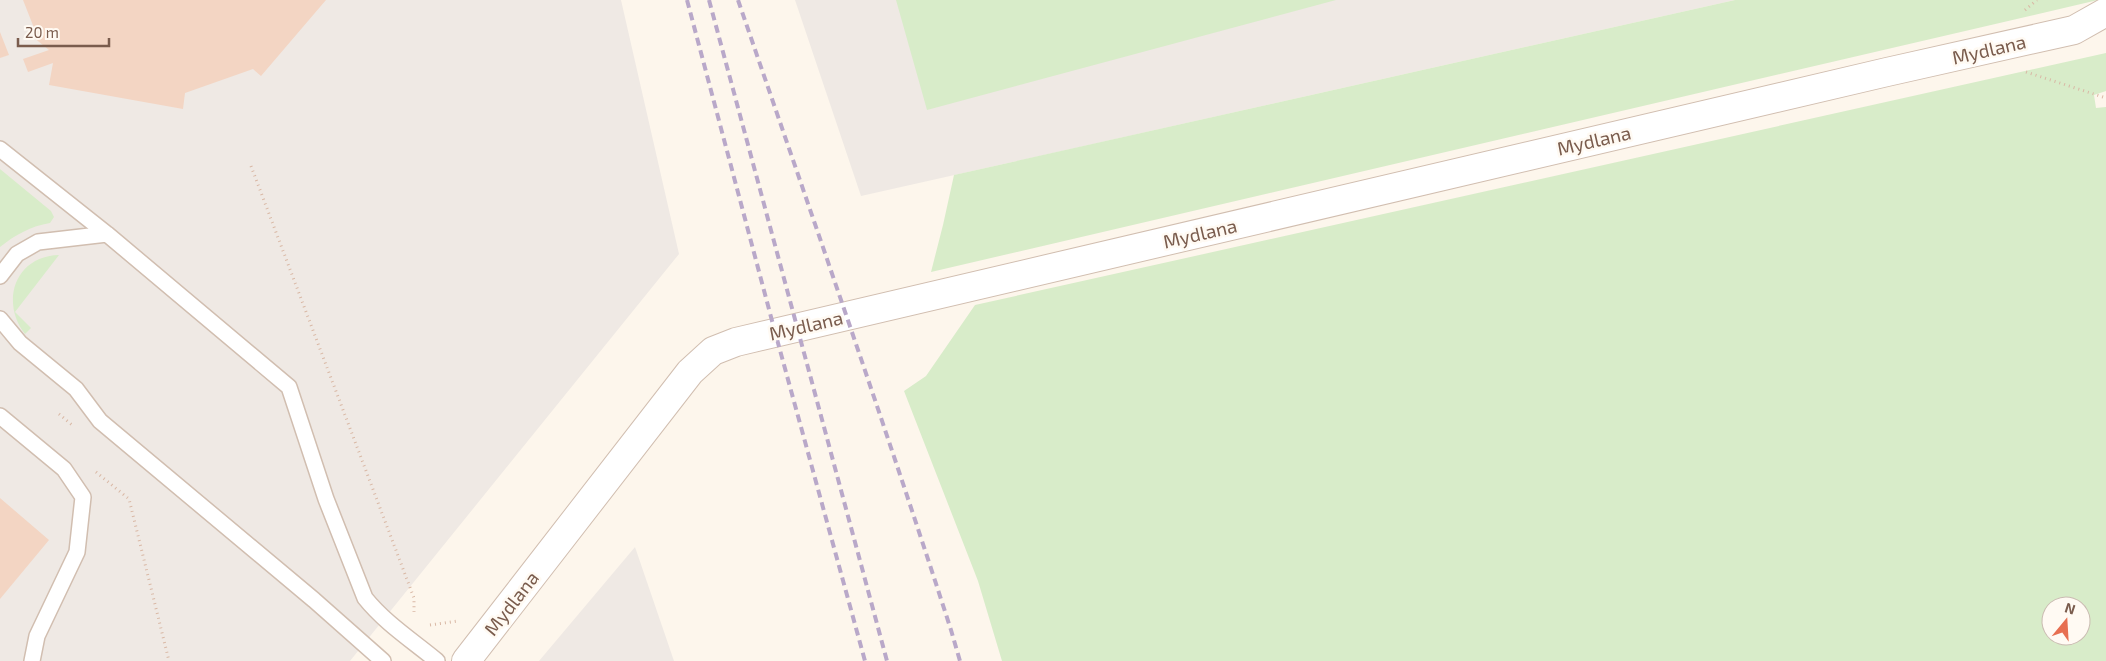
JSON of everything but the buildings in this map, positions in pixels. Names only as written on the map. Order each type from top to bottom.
[{"type":"street","name":"Mydlana","points":[[466,661],[690,372],[713,351],[740,340],[2074,30],[2106,12]]},
{"type":"street","name":"Mydlana","points":[[2074,30],[2106,34]]},
{"type":"lane","points":[[0,149],[107,234],[289,387],[326,499],[365,598],[374,610],[437,661]]},
{"type":"lane","points":[[0,276],[17,254],[38,242],[107,234]]},
{"type":"lane","points":[[0,319],[20,343],[76,389],[100,420],[307,594],[383,661]]},
{"type":"lane","points":[[0,416],[64,469],[83,497],[77,552],[37,636],[32,661]]},
{"type":"path","points":[[2001,46],[2006,64],[2106,98]]},
{"type":"path","points":[[251,166],[414,598],[414,617]]},
{"type":"path","points":[[423,625],[440,625],[460,620],[465,625]]},
{"type":"shaded area","points":[[0,0],[621,0],[679,254],[350,661],[0,661]]},
{"type":"shaded area","points":[[795,0],[1735,0],[861,196]]},
{"type":"shaded area","points":[[635,547],[674,661],[539,661]]},
{"type":"green space","points":[[896,0],[1336,0],[927,110]]},
{"type":"green space","points":[[1735,0],[2098,0],[931,272],[954,175]]},
{"type":"green space","points":[[2106,53],[2106,91],[2094,95],[2096,108],[2106,107],[2106,661],[1002,661],[978,581],[904,391],[926,376],[975,305]]},
{"type":"green space","points":[[0,169],[51,211],[54,217],[50,223],[36,226],[0,247]]},
{"type":"green space","points":[[59,255],[15,312],[31,328],[25,334],[17,321],[14,308],[13,295],[16,283],[22,272],[32,263],[44,257]]},
{"type":"railway","points":[[687,0],[865,661]]},
{"type":"railway","points":[[709,0],[887,661]]},
{"type":"railway","points":[[738,0],[873,393],[960,661]]}]
